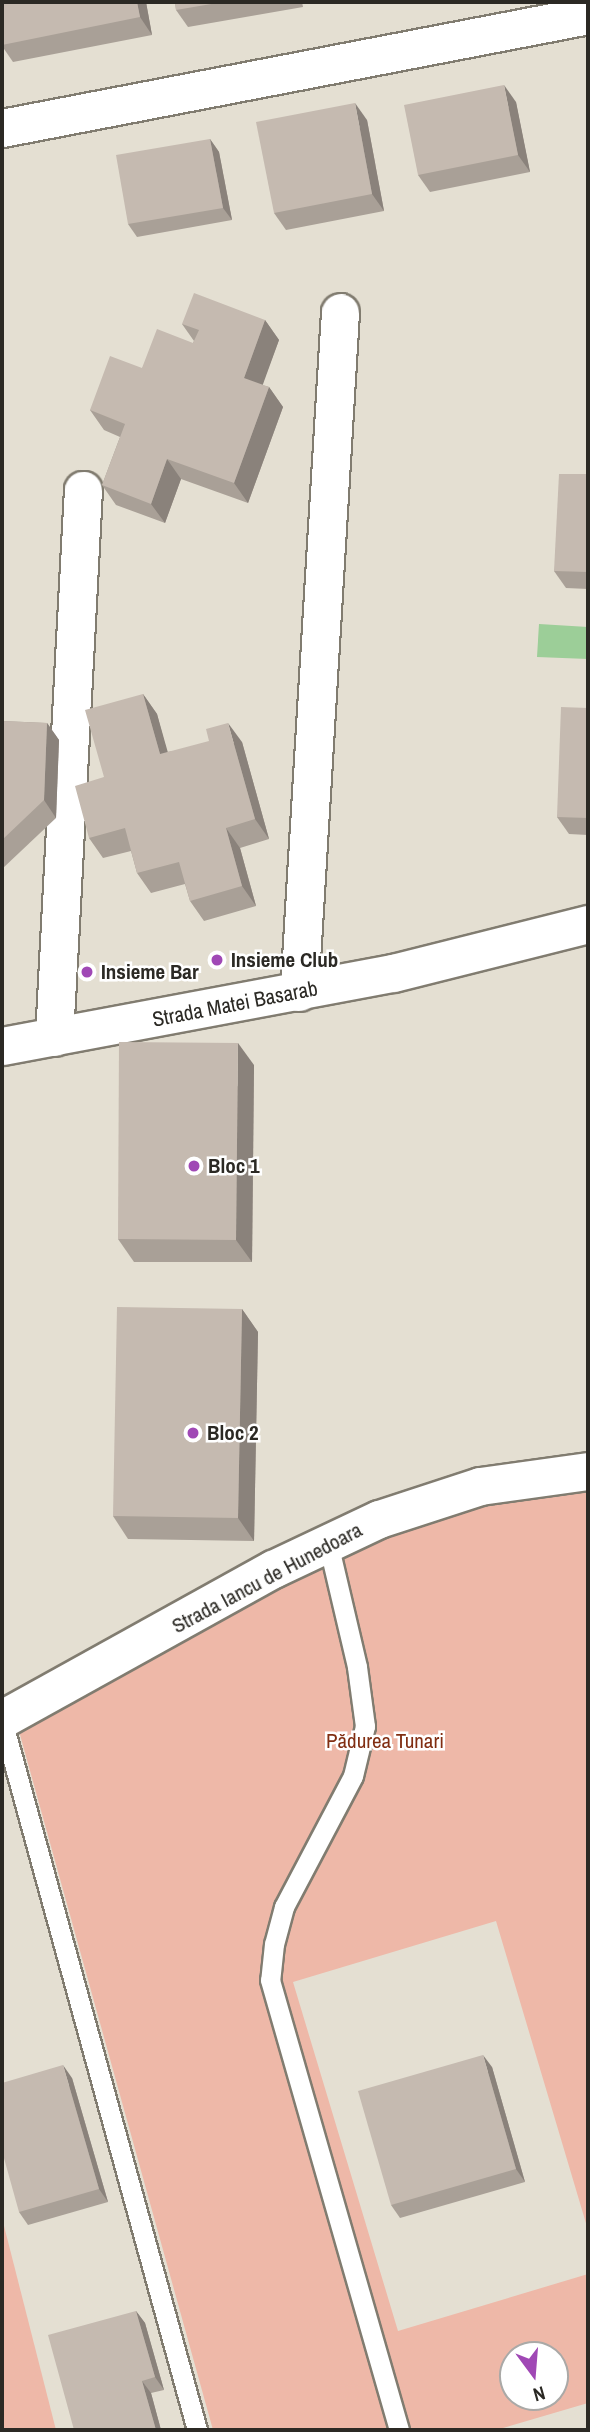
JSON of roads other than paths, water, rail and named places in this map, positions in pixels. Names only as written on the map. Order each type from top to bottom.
[{"type":"street","points":[[2,128],[588,15]]},
{"type":"street","points":[[299,992],[340,312]]},
{"type":"street","points":[[54,1037],[83,490]]},
{"type":"street","name":"Strada Matei Basarab","points":[[2,1046],[299,992],[588,923]]},
{"type":"street","name":"Strada Iancu de Hunedoara","points":[[2,1719],[328,1543],[379,1519],[480,1486],[588,1471]]},
{"type":"lane","points":[[328,1543],[357,1667],[365,1726],[353,1776],[284,1907],[274,1944],[271,1980],[399,2430]]},
{"type":"lane","points":[[2,1719],[197,2430]]},
{"type":"place","name":"Insieme Club","points":[[217,960]]},
{"type":"place","name":"Insieme Bar","points":[[87,972]]},
{"type":"place","name":"Bloc 1","points":[[194,1166]]},
{"type":"place","name":"Bloc 2","points":[[193,1433]]},
{"type":"park label","name":"Pădurea Tunari","points":[[385,1741]]}]
